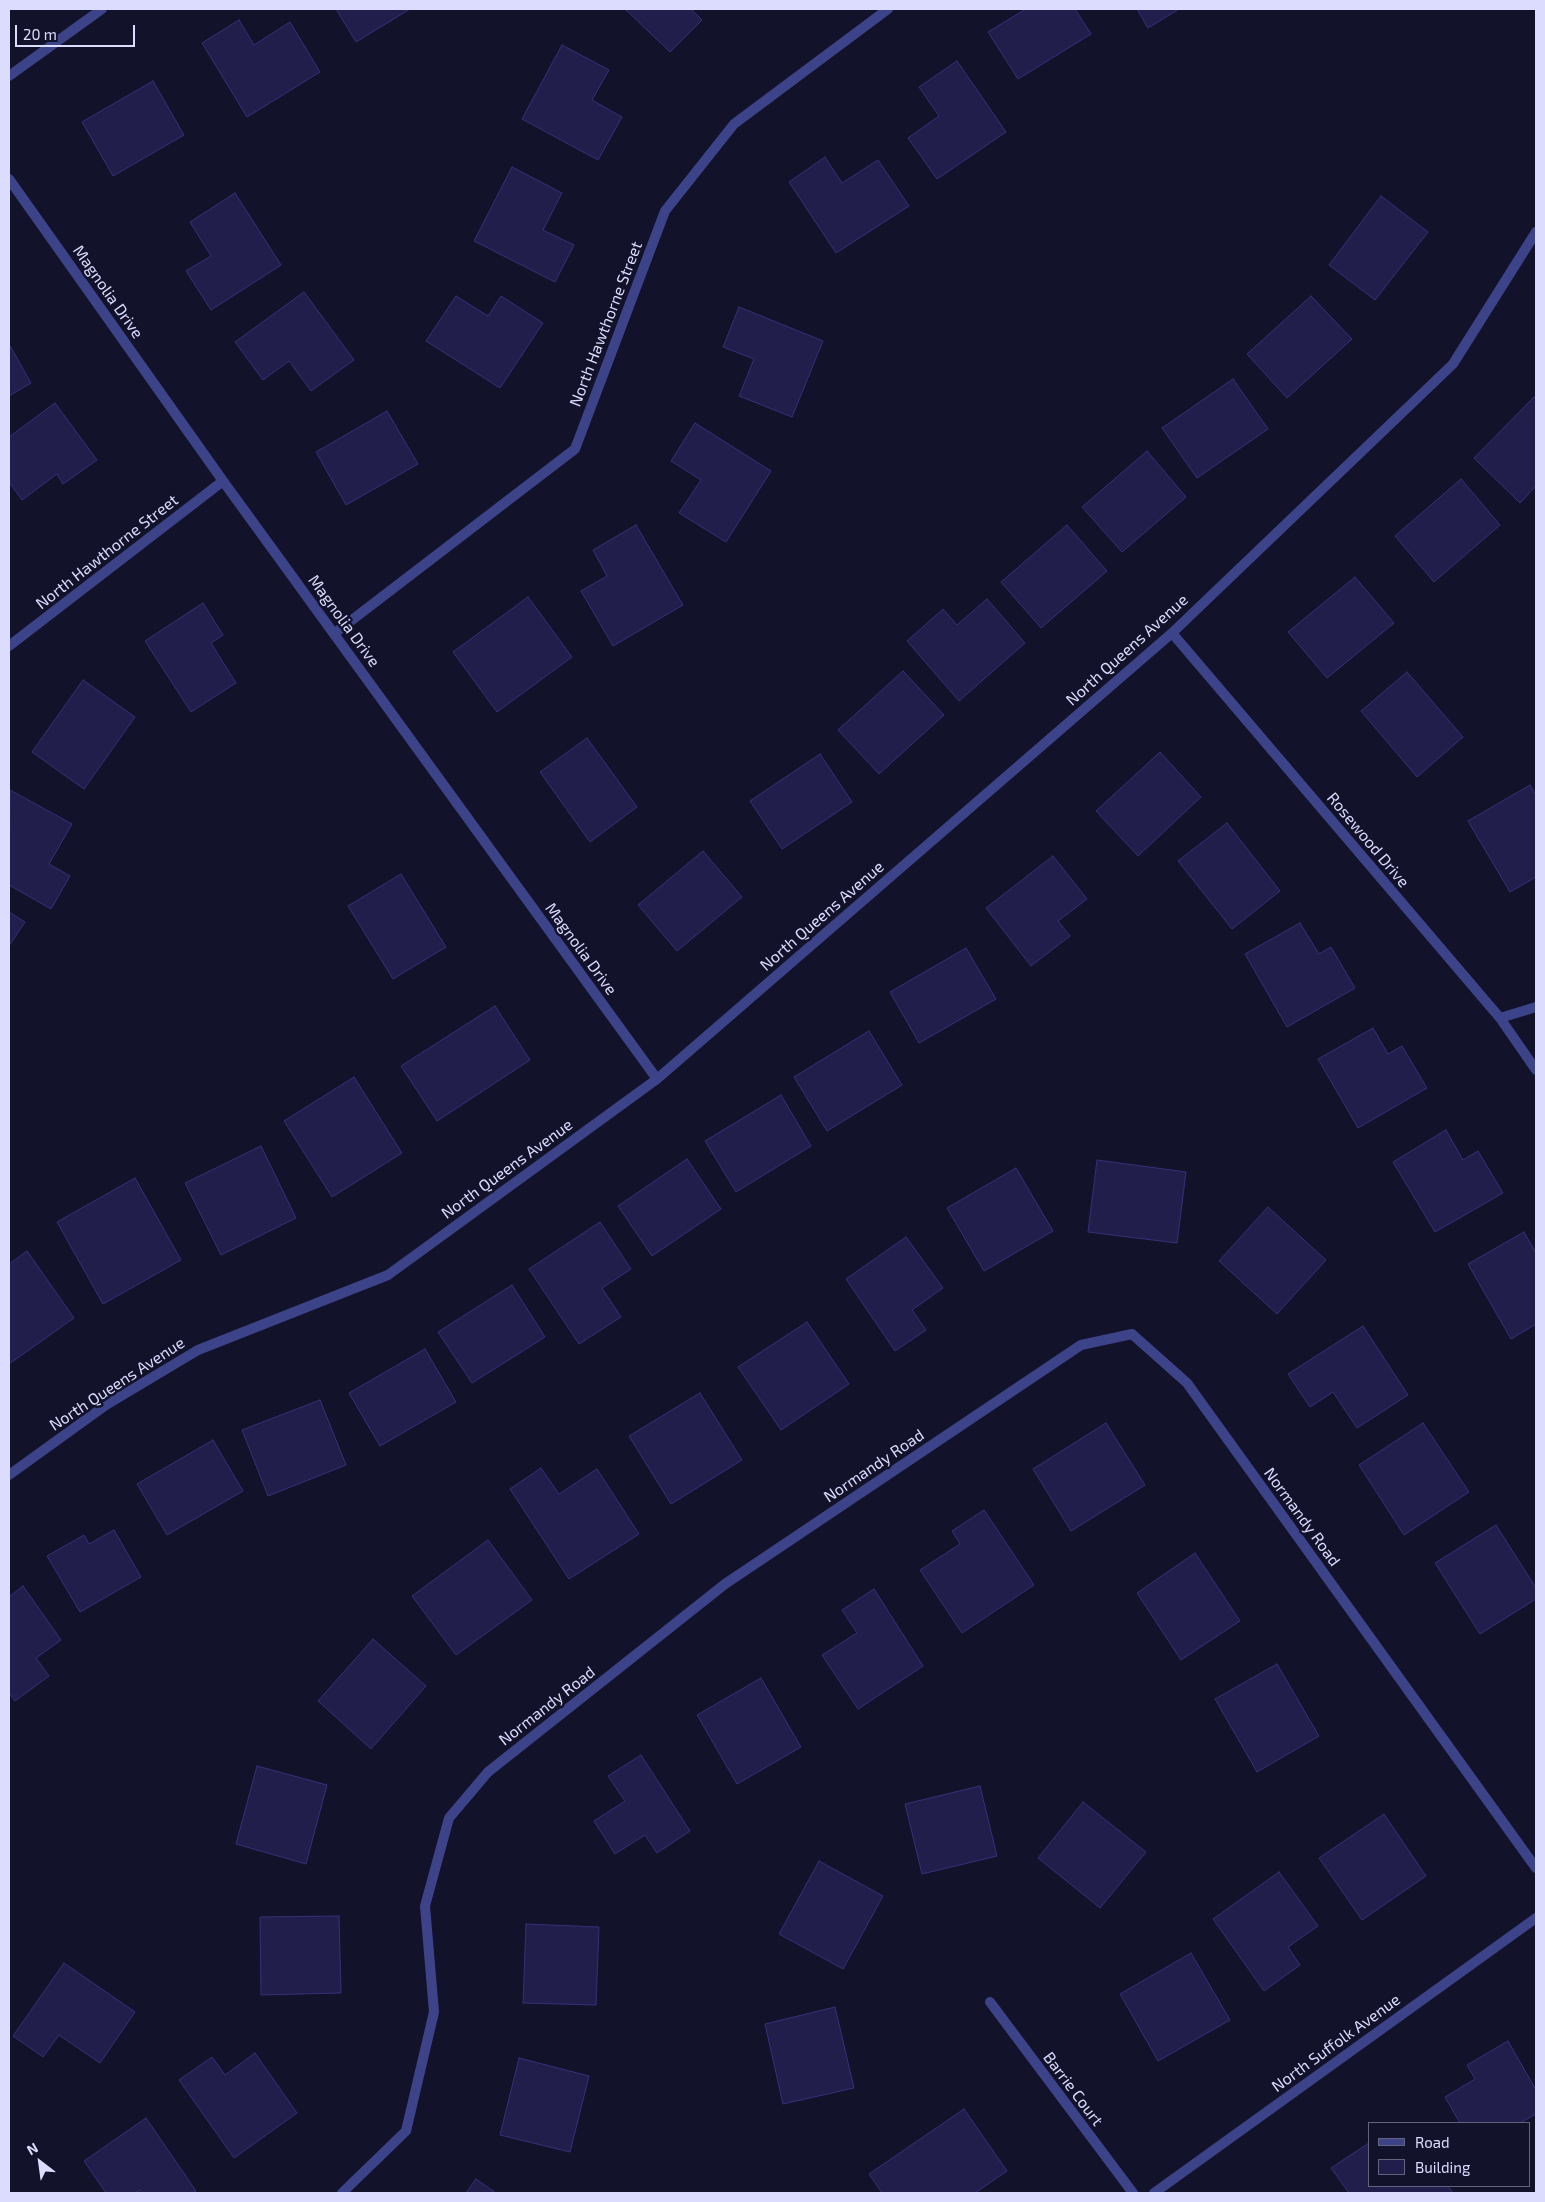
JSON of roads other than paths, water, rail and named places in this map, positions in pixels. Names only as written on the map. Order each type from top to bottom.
[{"type":"street","points":[[9,76],[102,9]]},
{"type":"street","name":"North Hawthorne Street","points":[[335,633],[576,449],[665,211],[734,124],[888,9]]},
{"type":"street","name":"Magnolia Drive","points":[[9,179],[223,481],[657,1079]]},
{"type":"street","name":"North Queens Avenue","points":[[9,1475],[106,1405],[198,1350],[388,1275],[657,1079],[1172,633],[1453,364],[1536,232]]},
{"type":"street","name":"North Hawthorne Street","points":[[9,646],[223,481]]},
{"type":"street","name":"Rosewood Drive","points":[[1172,633],[1500,1018],[1536,1070]]},
{"type":"street","points":[[1500,1018],[1536,1007]]},
{"type":"street","name":"Normandy Road","points":[[342,2193],[406,2131],[434,2012],[425,1906],[449,1818],[488,1772],[725,1584],[1081,1345],[1132,1334],[1187,1383],[1536,1868]]},
{"type":"street","name":"North Suffolk Avenue","points":[[1154,2193],[1536,1918]]},
{"type":"street","name":"Barrie Court","points":[[990,2002],[1133,2193]]}]
